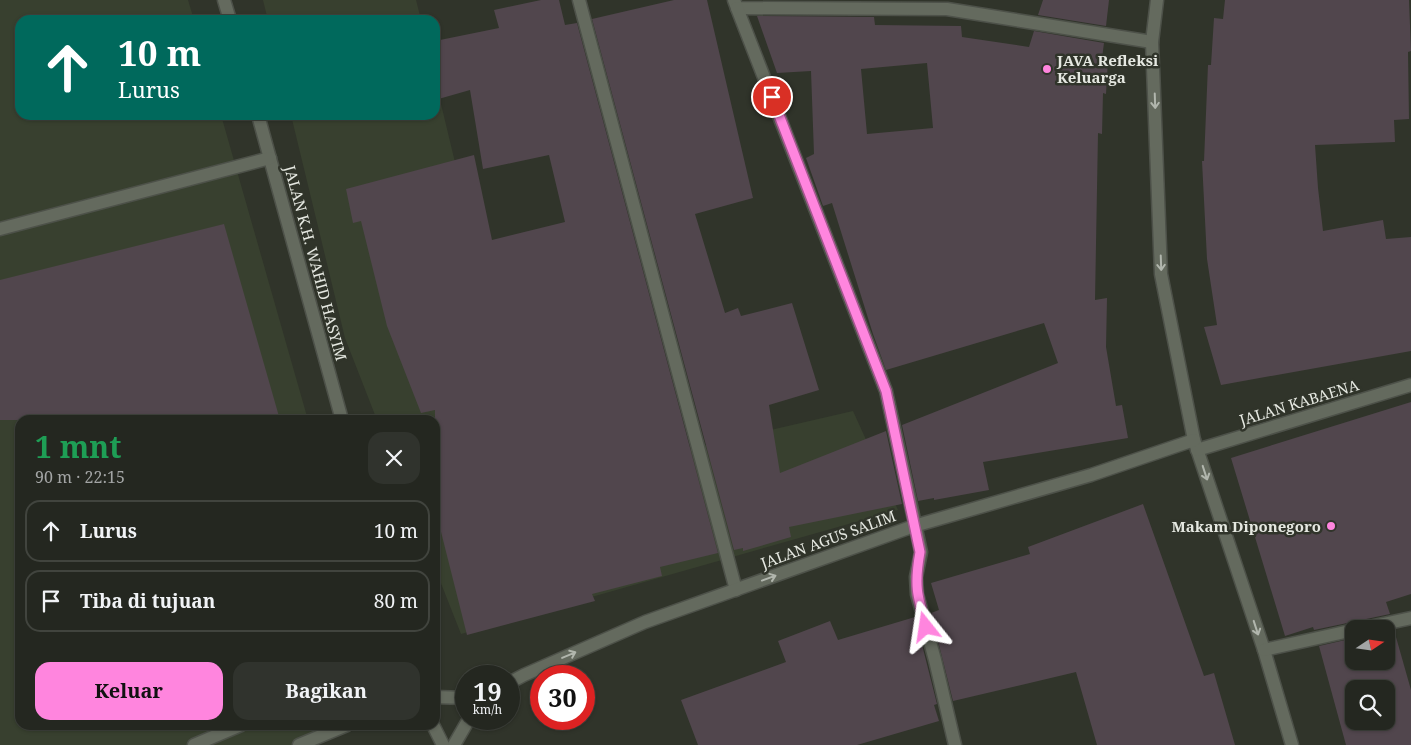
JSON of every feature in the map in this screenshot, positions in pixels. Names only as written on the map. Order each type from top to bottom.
[{"type":"street","points":[[224,0],[228,15]]},
{"type":"street","points":[[579,0],[736,590]]},
{"type":"street","points":[[1157,0],[1152,42],[1161,274],[1196,445],[1264,650],[1292,745]]},
{"type":"street","points":[[955,745],[917,594],[916,577],[920,552],[886,391],[736,4],[947,5],[1152,42]]},
{"type":"street","name":"JALAN K.H. WAHID HASYIM","points":[[259,120],[341,415]]},
{"type":"street","points":[[0,229],[270,158]]},
{"type":"street","name":"JALAN KABAENA","points":[[1196,445],[1411,385]]},
{"type":"street","name":"JALAN AGUS SALIM","points":[[520,677],[645,622],[914,526],[1196,445]]},
{"type":"street","points":[[1395,621],[1411,618]]},
{"type":"street","points":[[1264,650],[1345,632]]},
{"type":"street","points":[[440,697],[455,698]]},
{"type":"street","points":[[194,745],[229,730]]},
{"type":"street","points":[[299,745],[335,730]]},
{"type":"street","points":[[436,730],[444,745]]},
{"type":"street","points":[[454,745],[463,730]]},
{"type":"shaded area","points":[[0,0],[188,0],[192,15],[15,15],[15,120],[222,120],[307,415],[15,415],[15,730],[336,730],[302,745],[0,745]]},
{"type":"shaded area","points":[[263,0],[416,0],[420,15],[267,15]]},
{"type":"shaded area","points":[[440,100],[489,304],[558,479],[853,411],[898,510],[461,634],[440,581],[440,415],[375,415],[345,338],[292,120],[440,120]]},
{"type":"building","points":[[541,0],[559,0],[565,25],[577,23],[718,553],[660,567],[662,576],[592,594],[595,601],[467,635],[440,528],[440,415],[435,415],[435,410],[421,413],[387,326],[361,221],[353,223],[346,189],[474,155],[492,240],[565,222],[549,155],[483,169],[470,90],[440,99],[440,40],[499,28],[494,10]]},
{"type":"building","points":[[674,0],[707,0],[753,198],[695,214],[725,313],[738,308],[741,316],[792,303],[819,390],[769,405],[780,473],[886,431],[902,504],[789,527],[791,537],[743,551],[743,548],[734,550],[592,19]]},
{"type":"building","points":[[1043,0],[1109,0],[1106,26],[1038,15]]},
{"type":"building","points":[[1225,0],[1409,0],[1411,51],[1408,52],[1409,119],[1394,120],[1395,142],[1315,145],[1323,231],[1383,220],[1386,239],[1411,237],[1411,351],[1221,385],[1204,327],[1217,325],[1207,259],[1202,161],[1204,161],[1208,65],[1211,65],[1214,18],[1223,19]]},
{"type":"building","points":[[757,16],[874,17],[875,25],[961,26],[962,37],[1029,47],[1034,31],[1104,43],[1102,58],[1108,59],[1106,94],[1103,93],[1102,134],[1098,133],[1095,300],[1107,298],[1106,347],[1116,406],[1122,405],[1128,438],[983,462],[989,490],[918,501],[902,425],[1058,363],[1044,323],[886,370],[832,203],[823,206],[806,158],[814,154],[811,71],[777,73]],"holes":[[[927,63],[933,128],[867,134],[861,69]]]},
{"type":"building","points":[[224,224],[279,415],[15,415],[15,420],[0,420],[0,280]]},
{"type":"building","name":"Makam Diponegoro","points":[[1411,402],[1411,594],[1386,602],[1390,614],[1362,620],[1345,620],[1345,623],[1314,630],[1313,627],[1285,636],[1231,458]]},
{"type":"building","points":[[1143,504],[1204,676],[1214,673],[1235,745],[1097,745],[1076,672],[953,701],[931,613],[939,610],[931,583],[1030,554],[1028,547]]},
{"type":"building","points":[[915,617],[937,704],[934,705],[939,721],[857,745],[698,745],[681,700],[786,662],[778,641],[830,621],[838,640]]},
{"type":"building","points":[[1395,634],[1411,690],[1411,745],[1346,745],[1319,646],[1345,640],[1345,670],[1395,670]]},
{"type":"place","name":"JAVA Refleksi Keluarga","points":[[1047,69]]},
{"type":"place","name":"Makam Diponegoro","points":[[1331,526]]},
{"type":"route","points":[[772,97],[886,391],[920,552],[916,577],[917,594],[926,627]]}]
